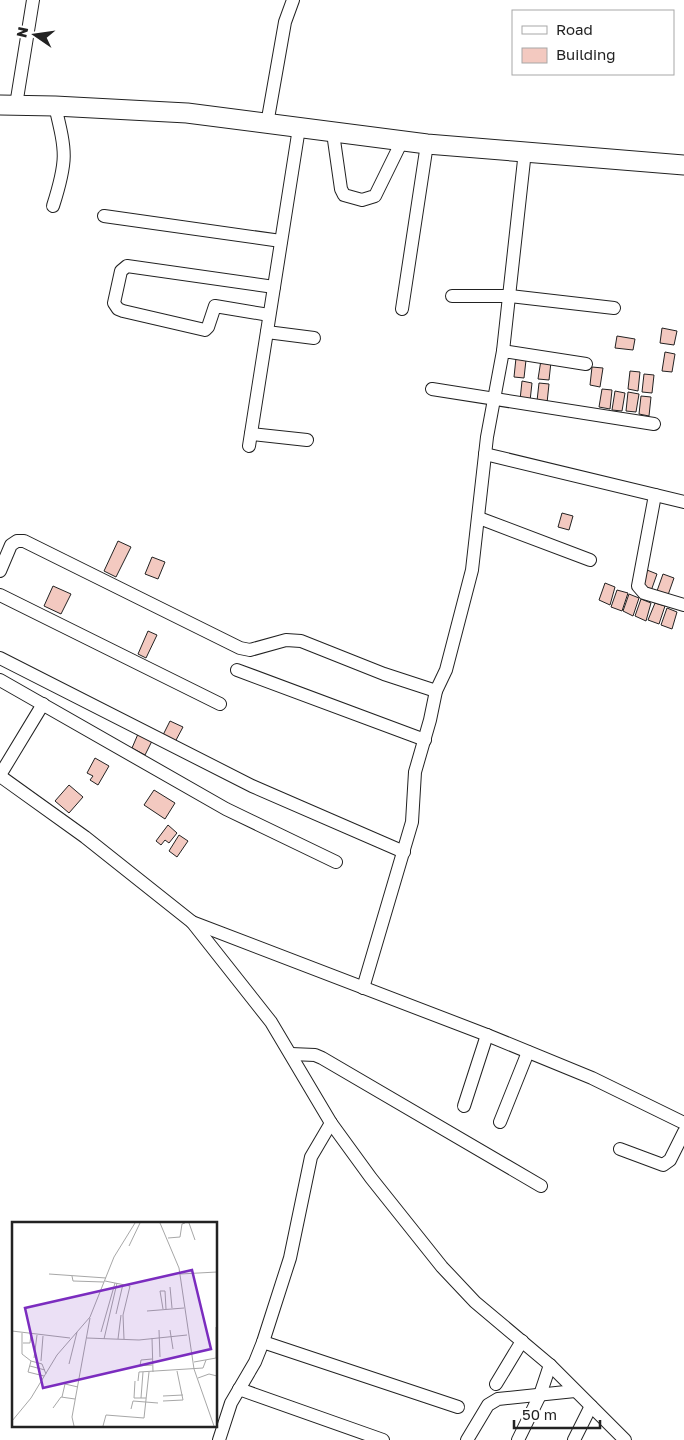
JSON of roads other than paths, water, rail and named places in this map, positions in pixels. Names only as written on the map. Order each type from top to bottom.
[{"type":"highway","points":[[8,105],[187,113],[427,144],[684,165]]},
{"type":"street","points":[[8,105],[33,0]]},
{"type":"street","points":[[266,124],[285,22],[293,0]]},
{"type":"street","points":[[53,206],[65,161],[65,148],[54,106]]},
{"type":"street","points":[[299,128],[250,440],[307,440]]},
{"type":"street","points":[[333,133],[340,189],[347,197],[362,200],[375,196],[402,141]]},
{"type":"street","points":[[402,309],[427,144]]},
{"type":"street","points":[[363,988],[404,852],[413,814],[415,772],[425,740],[436,691],[446,670],[472,570],[485,454],[503,351],[510,296],[525,151]]},
{"type":"street","points":[[104,216],[281,242]]},
{"type":"street","points":[[270,315],[215,306],[205,330],[118,309],[114,303],[121,271],[127,266],[274,287]]},
{"type":"street","points":[[452,296],[510,296],[614,308]]},
{"type":"street","points":[[267,332],[314,338]]},
{"type":"street","points":[[503,351],[586,364]]},
{"type":"street","points":[[432,389],[654,424]]},
{"type":"street","points":[[485,454],[684,502]]},
{"type":"street","points":[[654,495],[638,586],[644,593],[684,605]]},
{"type":"street","points":[[479,518],[590,560]]},
{"type":"street","points":[[0,571],[11,545],[17,541],[24,541],[240,648],[250,650],[286,640],[301,641],[384,674],[436,691]]},
{"type":"street","points":[[0,595],[220,704]]},
{"type":"street","points":[[0,658],[252,786],[404,852]]},
{"type":"street","points":[[238,670],[425,740]]},
{"type":"street","points":[[0,680],[226,809],[336,862]]},
{"type":"street","points":[[43,704],[0,776],[84,837],[192,922],[271,1022],[331,1123],[371,1178],[442,1267],[475,1302],[550,1364],[625,1440]]},
{"type":"street","points":[[192,922],[487,1035],[592,1078],[684,1123]]},
{"type":"street","points":[[464,1106],[487,1035]]},
{"type":"street","points":[[500,1122],[528,1052]]},
{"type":"street","points":[[291,1054],[315,1055],[322,1058],[541,1186]]},
{"type":"street","points":[[220,1440],[231,1403],[263,1342],[290,1258],[311,1157],[331,1123]]},
{"type":"street","points":[[620,1149],[663,1165],[670,1160],[684,1132]]},
{"type":"street","points":[[496,1384],[522,1341]]},
{"type":"street","points":[[263,1342],[458,1407]]},
{"type":"street","points":[[518,1440],[540,1395],[550,1364]]},
{"type":"street","points":[[239,1390],[383,1440]]},
{"type":"street","points":[[467,1440],[482,1413],[493,1401],[505,1397],[575,1391]]},
{"type":"street","points":[[574,1440],[591,1406]]}]
